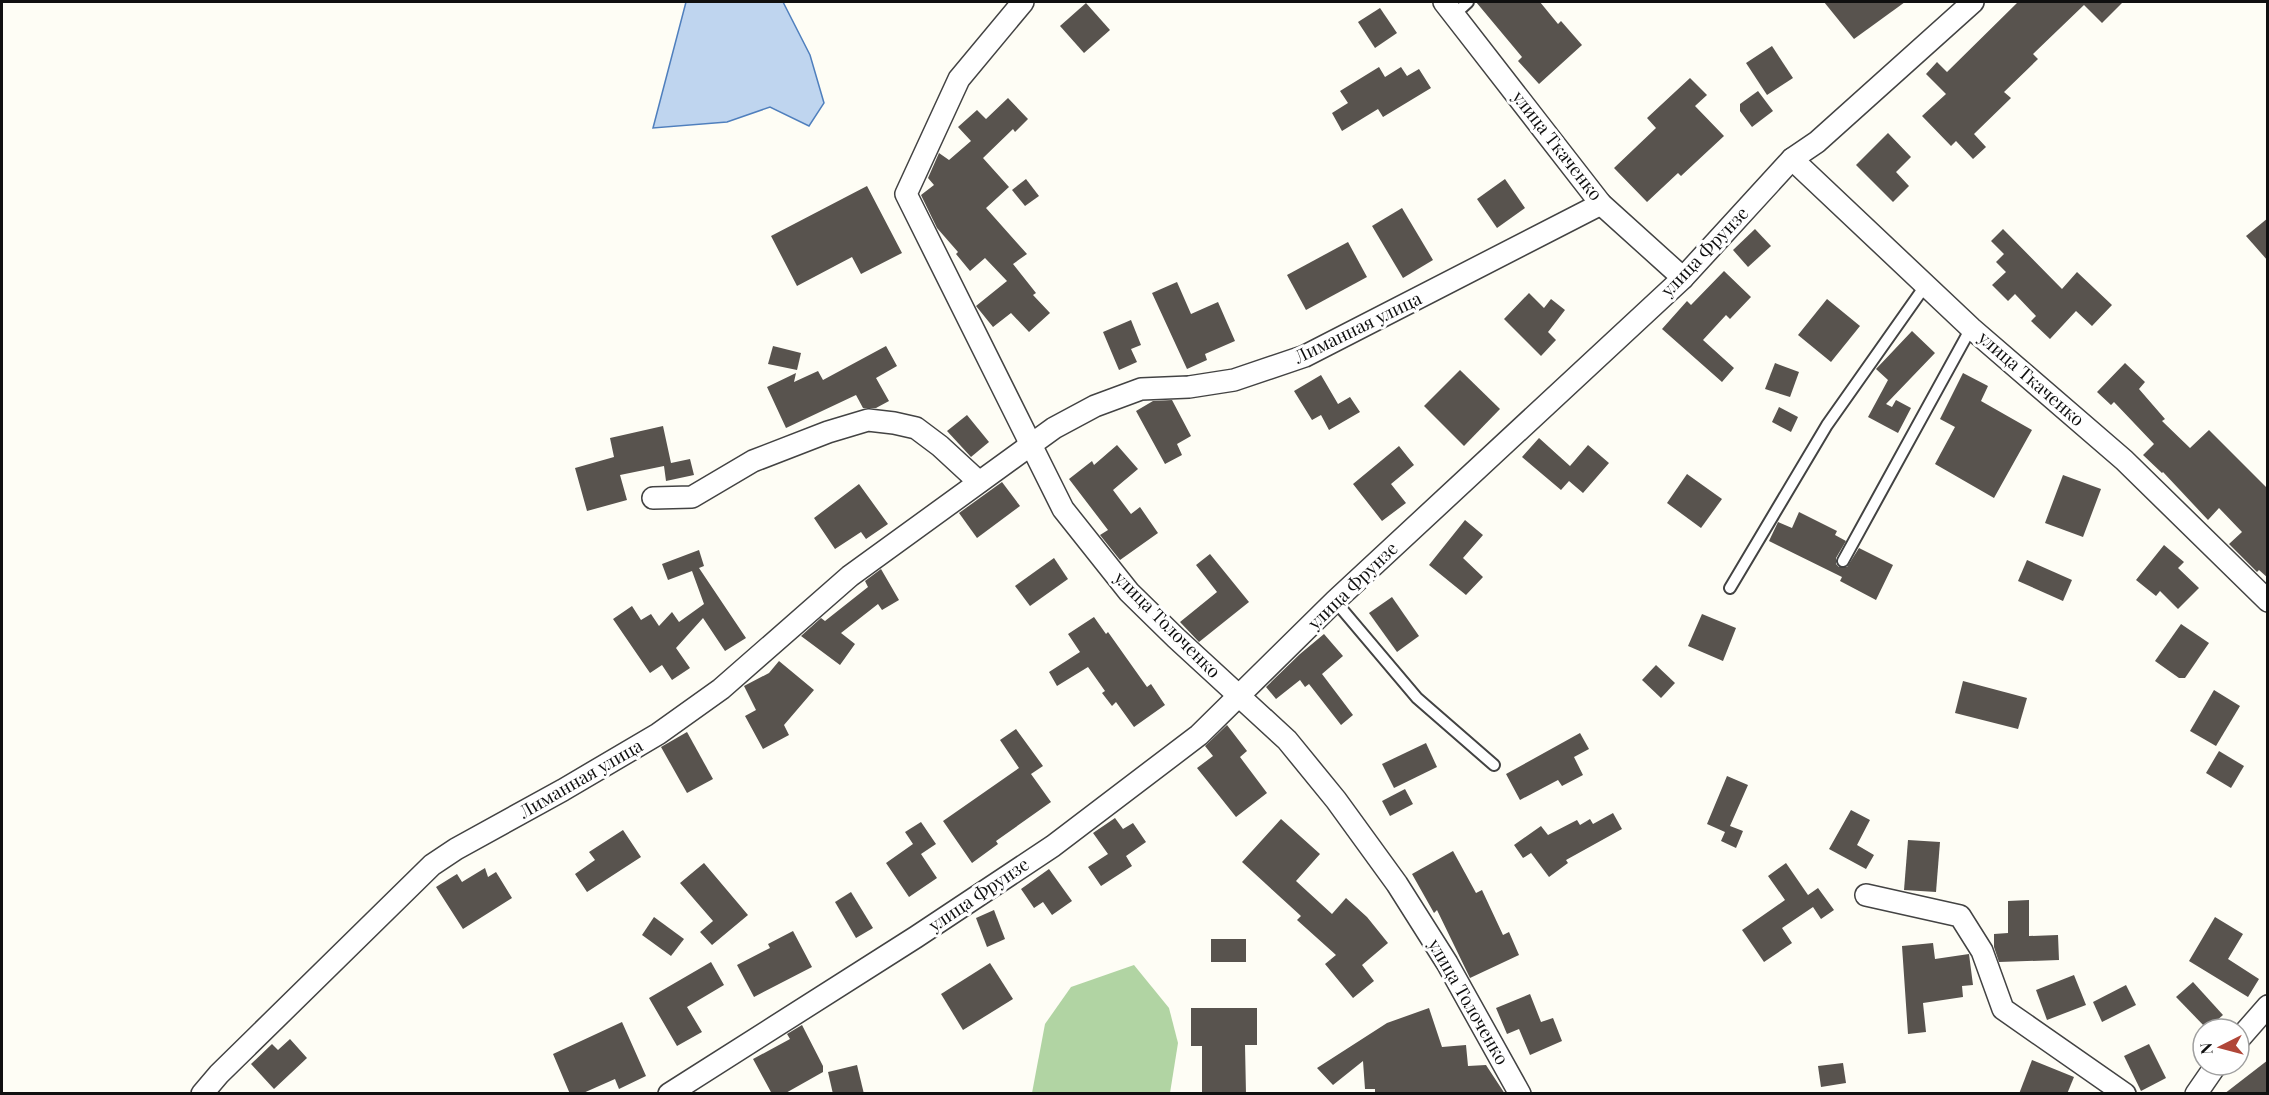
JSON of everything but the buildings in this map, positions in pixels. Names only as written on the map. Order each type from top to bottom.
[{"type":"street","name":"улица Толоченко","points":[[1023,2],[959,79],[906,194],[1063,509],[1129,592],[1287,740],[1336,800],[1397,884],[1447,963],[1520,1094]]},
{"type":"street","name":"улица Фрунзе","points":[[669,1094],[916,937],[1053,846],[1199,735],[1335,601],[1683,278],[1792,159],[1817,142],[1973,2]]},
{"type":"street","name":"улица Ткаченко","points":[[1456,6],[1601,204],[1683,278]]},
{"type":"street","name":"улица Ткаченко","points":[[1792,159],[1971,328],[2124,460],[2268,601]]},
{"type":"street","name":"Лиманная улица","points":[[201,1094],[432,865],[456,849],[658,734],[721,689],[850,576],[1054,428],[1095,406],[1141,389],[1189,387],[1234,380],[1305,356],[1601,204]]},
{"type":"street","points":[[653,498],[692,497],[753,461],[828,432],[868,420],[916,428],[940,446],[979,483]]},
{"type":"street","points":[[1866,895],[1960,916],[1982,951],[2004,1009],[2126,1094]]},
{"type":"street","points":[[2251,1025],[2268,1006]]},
{"type":"street","points":[[2196,1094],[2208,1077]]},
{"type":"lane","points":[[1730,588],[1827,425],[1925,286]]},
{"type":"lane","points":[[1844,561],[1971,328]]},
{"type":"lane","points":[[1335,601],[1418,698],[1494,765]]},
{"type":"green space","points":[[1134,965],[1169,1008],[1178,1043],[1170,1093],[1032,1093],[1045,1024],[1071,987]]},
{"type":"water","points":[[686,2],[783,2],[810,55],[824,103],[809,126],[770,107],[727,122],[653,128]]}]
